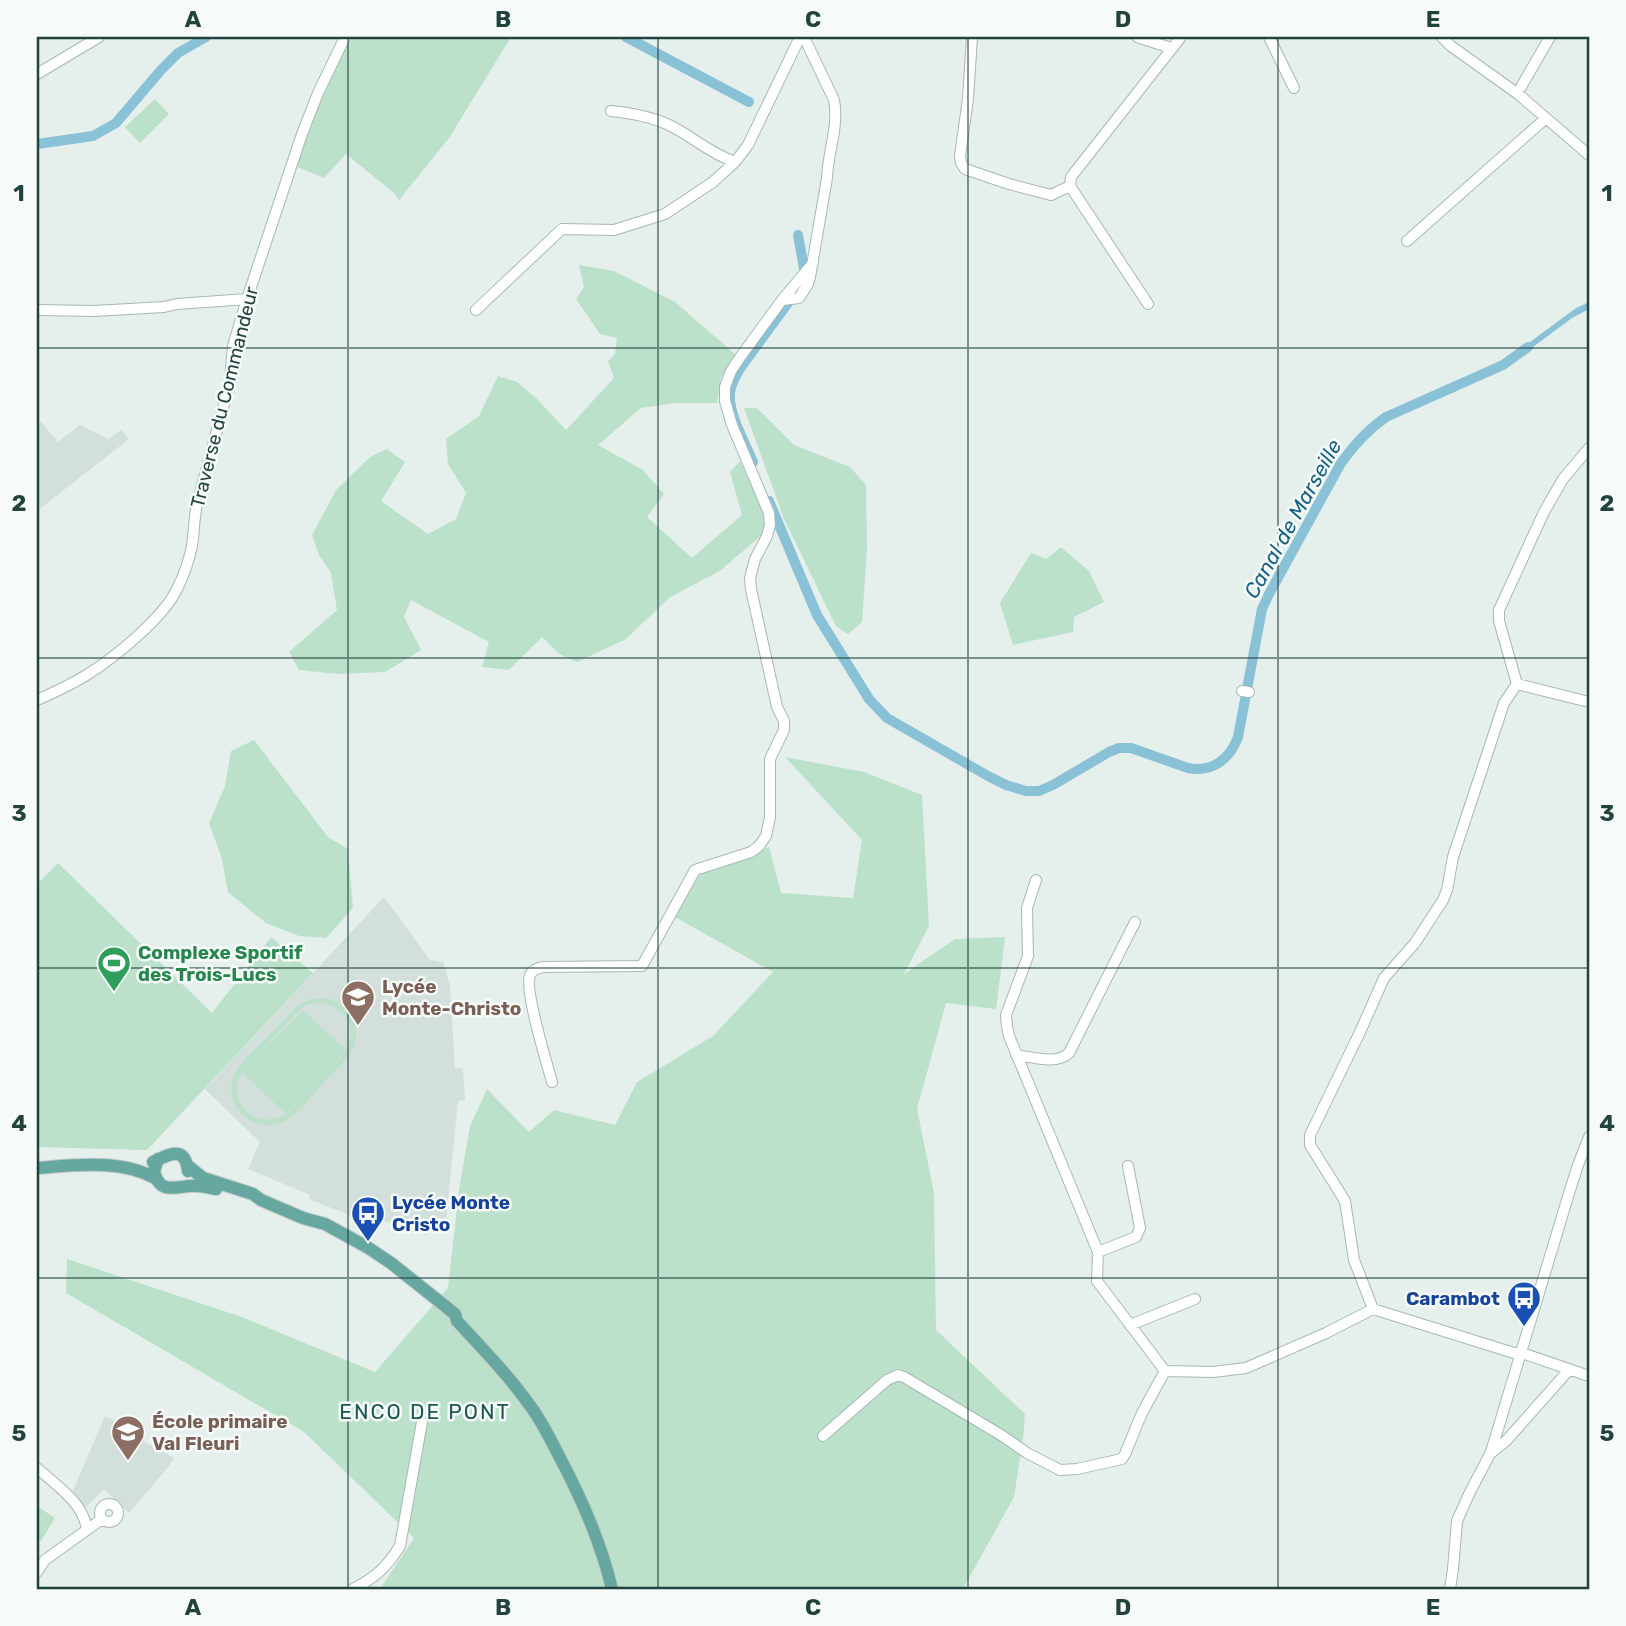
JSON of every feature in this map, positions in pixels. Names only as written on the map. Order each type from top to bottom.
[{"type":"main road","points":[[37,1168],[96,1165],[126,1167],[149,1164],[167,1154],[174,1154],[182,1157],[188,1166],[203,1178],[253,1194],[261,1200],[325,1224],[391,1263],[454,1314],[457,1321],[532,1408],[570,1476],[590,1521],[612,1589]]},
{"type":"main road","points":[[158,1159],[155,1178],[164,1187],[198,1185],[261,1200]]},
{"type":"main road","points":[[178,1187],[187,1178],[188,1166]]},
{"type":"main road","points":[[126,1167],[155,1178]]},
{"type":"street","points":[[37,74],[99,37]]},
{"type":"street","name":"Traverse du Commandeur","points":[[37,700],[85,676],[121,650],[157,616],[172,599],[178,587],[192,546],[197,504],[227,393],[233,346],[247,299],[314,103],[345,37]]},
{"type":"street","points":[[475,310],[562,229],[614,230],[654,218],[665,214],[713,182],[735,162],[748,145],[802,37]]},
{"type":"street","points":[[552,1082],[529,992],[530,975],[534,970],[543,967],[642,965],[695,870],[751,852],[766,836],[770,817],[770,759],[784,730],[784,721],[777,707],[750,578],[755,559],[767,536],[769,513],[732,425],[725,401],[725,387],[731,371],[789,300],[799,298],[808,284],[808,269],[827,178],[827,163],[833,144],[836,110],[834,100],[802,37]]},
{"type":"street","points":[[972,37],[961,163],[965,169],[976,173],[1051,195],[1070,186]]},
{"type":"street","points":[[1137,37],[1171,48]]},
{"type":"street","points":[[1148,304],[1070,186],[1071,177],[1181,37]]},
{"type":"street","points":[[1269,37],[1294,88]]},
{"type":"street","points":[[1442,37],[1518,94],[1589,155]]},
{"type":"street","points":[[1521,87],[1550,37]]},
{"type":"street","points":[[611,111],[644,115],[671,126],[720,157],[735,162]]},
{"type":"street","points":[[1407,241],[1545,118]]},
{"type":"street","points":[[37,310],[94,311],[247,299]]},
{"type":"street","points":[[1517,684],[1499,621],[1499,610],[1544,512],[1563,479],[1589,448]]},
{"type":"street","points":[[1517,684],[1589,702]]},
{"type":"street","points":[[1373,1309],[1354,1260],[1345,1200],[1311,1145],[1310,1135],[1384,978],[1415,943],[1443,900],[1453,857],[1504,703],[1517,684]]},
{"type":"street","points":[[1036,880],[1027,908],[1028,956],[1006,1015],[1006,1026],[1098,1252],[1097,1281],[1165,1371]]},
{"type":"street","points":[[1016,1055],[1057,1060],[1065,1058],[1135,922]]},
{"type":"street","points":[[1450,1589],[1457,1521],[1491,1452],[1570,1190],[1589,1137]]},
{"type":"street","points":[[1098,1252],[1136,1237],[1140,1228],[1128,1166]]},
{"type":"street","points":[[1130,1325],[1195,1299]]},
{"type":"street","points":[[1165,1371],[1213,1372],[1246,1368],[1326,1334],[1373,1309],[1514,1353],[1522,1353],[1589,1376]]},
{"type":"street","points":[[1491,1452],[1506,1441],[1569,1370]]},
{"type":"street","points":[[823,1436],[887,1380],[898,1375],[1027,1453],[1060,1470],[1077,1469],[1122,1459],[1142,1413],[1165,1371]]},
{"type":"street","points":[[353,1589],[390,1563],[400,1546],[422,1422]]},
{"type":"street","points":[[37,1468],[70,1497],[85,1517],[87,1530]]},
{"type":"street","points":[[37,1572],[45,1560],[102,1519]]},
{"type":"shaded area","points":[[41,422],[58,442],[80,425],[108,439],[121,430],[129,439],[37,511],[37,424]]},
{"type":"shaded area","name":"Lycée Monte-Christo","points":[[384,897],[430,960],[443,962],[450,986],[455,1068],[463,1068],[465,1100],[458,1101],[446,1219],[430,1216],[427,1235],[372,1217],[369,1223],[309,1199],[310,1195],[248,1169],[260,1142],[205,1089]]},
{"type":"shaded area","name":"École primaire Val Fleuri","points":[[105,1416],[127,1427],[125,1431],[174,1458],[129,1513],[104,1489],[83,1510],[71,1495]]},
{"type":"green space","points":[[350,37],[511,37],[449,138],[399,200],[346,154],[324,178],[295,166],[308,128]]},
{"type":"green space","points":[[155,99],[169,114],[140,143],[125,127]]},
{"type":"green space","points":[[579,265],[614,271],[675,302],[736,355],[721,378],[717,403],[676,403],[641,408],[598,445],[643,470],[664,494],[647,517],[692,558],[742,515],[730,472],[740,461],[763,511],[763,534],[721,570],[669,598],[626,639],[577,662],[559,654],[542,637],[509,670],[482,667],[489,642],[411,600],[404,617],[421,650],[385,672],[338,674],[299,670],[289,652],[337,610],[331,573],[319,555],[312,535],[336,490],[370,457],[387,449],[405,462],[381,501],[428,534],[456,519],[466,493],[448,464],[446,439],[479,416],[498,376],[517,382],[566,430],[614,378],[608,361],[615,354],[617,338],[600,334],[576,299],[584,287]]},
{"type":"green space","points":[[744,408],[757,408],[794,445],[850,467],[866,485],[867,549],[862,622],[848,634],[836,626],[784,519]]},
{"type":"green space","points":[[1061,547],[1089,571],[1104,602],[1074,617],[1073,632],[1013,645],[1000,603],[1031,553],[1046,559]]},
{"type":"green space","points":[[254,740],[328,837],[348,849],[353,908],[326,938],[299,936],[266,923],[228,892],[222,859],[209,823],[225,786],[231,751]]},
{"type":"green space","points":[[785,757],[864,772],[922,795],[929,926],[904,974],[955,939],[1005,937],[996,1009],[946,1003],[917,1109],[934,1193],[936,1330],[1025,1414],[1014,1497],[963,1589],[380,1589],[414,1538],[304,1432],[66,1293],[67,1259],[242,1317],[375,1372],[448,1288],[459,1190],[470,1126],[487,1089],[529,1132],[554,1110],[615,1125],[637,1082],[713,1036],[773,972],[675,917],[700,874],[769,847],[781,893],[853,898],[862,840]]},
{"type":"green space","name":"Complexe Sportif des Trois-Lucs","points":[[58,863],[212,1013],[271,937],[313,973],[147,1150],[37,1147],[37,884]]},
{"type":"green space","points":[[311,999],[330,1000],[347,1010],[355,1024],[356,1035],[350,1053],[301,1109],[285,1121],[266,1125],[253,1122],[242,1114],[232,1096],[232,1081],[236,1071],[298,1005]],"holes":[[[309,1004],[330,1005],[343,1013],[350,1026],[347,1050],[287,1114],[275,1119],[253,1116],[239,1101],[237,1091],[238,1079],[245,1068],[243,1073],[286,1114],[346,1050],[303,1010],[254,1059],[301,1008]]]},
{"type":"green space","points":[[37,1506],[55,1518],[41,1541],[37,1538]]},
{"type":"water","points":[[1589,302],[1589,309],[1572,318],[1521,356],[1518,351],[1576,308]]},
{"type":"waterway","name":"Canal de Marseille","points":[[37,144],[93,136],[116,123],[178,53],[206,37]]},
{"type":"waterway","name":"Canal de Marseille","points":[[626,37],[749,102]]},
{"type":"waterway","name":"Canal de Marseille","points":[[753,462],[734,419],[730,401],[731,389],[741,367],[802,284],[805,274],[798,235]]},
{"type":"waterway","name":"Canal de Marseille","points":[[769,501],[817,615],[869,699],[887,718],[988,776],[1026,791],[1039,791],[1053,785],[1119,748],[1131,748],[1188,768],[1205,768],[1219,763],[1235,745],[1262,609],[1346,456],[1386,417],[1503,365],[1528,347]]},
{"type":"place","name":"Complexe Sportif des Trois-Lucs","points":[[114,993]]},
{"type":"place","name":"Lycée Monte-Christo","points":[[358,1027]]},
{"type":"place","name":"Lycée Monte Cristo","points":[[368,1243]]},
{"type":"place","name":"Carambot","points":[[1524,1328]]},
{"type":"place","name":"École primaire Val Fleuri","points":[[128,1462]]},
{"type":"district","name":"ENCO DE PONT","points":[[425,1412]]}]
